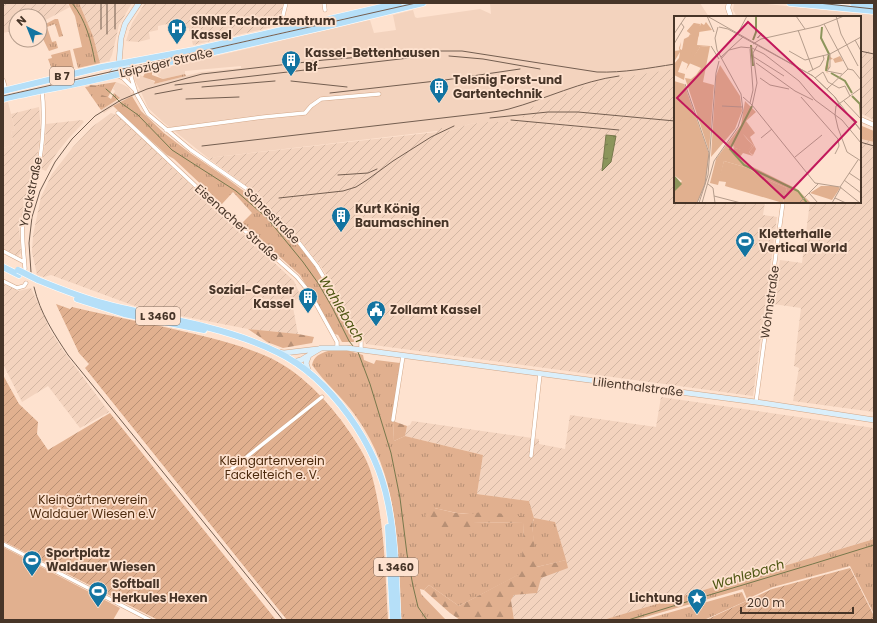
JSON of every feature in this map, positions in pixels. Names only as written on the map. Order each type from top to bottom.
[{"type":"main road","points":[[135,70],[116,71],[122,31],[127,20],[139,3]]},
{"type":"main road","name":"Leipziger Straße","points":[[3,99],[378,5],[399,3]]},
{"type":"main road","name":"Leipziger Straße","points":[[4,91],[56,78],[135,70],[423,3]]},
{"type":"main road","points":[[790,3],[874,11]]},
{"type":"main road","points":[[853,3],[874,5]]},
{"type":"main road","name":"L 3460","points":[[3,263],[38,282],[98,307],[236,339],[291,362],[308,373],[337,400],[355,424],[370,451],[379,472],[388,501],[394,545],[398,620]]},
{"type":"main road","name":"L 3460","points":[[3,267],[21,272]]},
{"type":"main road","name":"L 3460","points":[[38,282],[106,304],[234,335],[278,352],[314,382],[345,416],[359,437],[373,466],[385,504],[388,523],[393,620]]},
{"type":"main road","name":"Lilienthalstraße","points":[[291,362],[301,360],[321,348],[337,347],[756,402],[874,420]]},
{"type":"main road","points":[[278,352],[284,353],[321,348]]},
{"type":"main road","points":[[291,362],[302,350]]},
{"type":"main road","points":[[308,373],[306,363],[310,354]]},
{"type":"street","points":[[285,29],[282,19],[286,3]]},
{"type":"street","points":[[324,3],[325,10]]},
{"type":"street","points":[[729,3],[728,8],[731,16]]},
{"type":"street","name":"Söhrestraße","points":[[135,70],[131,77],[135,85],[135,91]]},
{"type":"street","name":"Söhrestraße","points":[[116,71],[135,91],[146,110],[166,130],[191,150],[247,189],[290,231],[317,266],[359,337],[361,341],[357,349]]},
{"type":"street","points":[[3,80],[4,91]]},
{"type":"street","name":"Yorckstraße","points":[[21,272],[24,262],[23,220],[27,200],[37,174],[43,132],[42,90]]},
{"type":"street","points":[[166,130],[305,113],[311,106],[321,99],[379,94]]},
{"type":"street","name":"Eisenacher Straße","points":[[118,113],[217,206],[297,277],[310,293],[336,342],[337,347]]},
{"type":"street","points":[[861,120],[874,126]]},
{"type":"street","name":"Wohnstraße","points":[[756,402],[783,203]]},
{"type":"street","points":[[3,251],[24,262]]},
{"type":"street","points":[[3,281],[17,288],[24,286],[26,283]]},
{"type":"street","points":[[393,420],[403,356]]},
{"type":"street","points":[[531,456],[540,374]]},
{"type":"street","points":[[229,471],[322,397]]},
{"type":"street","points":[[3,544],[150,620]]},
{"type":"shaded area","points":[[3,3],[66,3],[70,7],[48,19],[48,8],[8,8],[8,32],[3,33]]},
{"type":"shaded area","points":[[79,3],[132,3],[119,25],[112,55],[109,61],[100,63],[93,36]]},
{"type":"shaded area","points":[[145,3],[283,3],[281,25],[193,45],[189,28],[169,32],[167,24],[158,26],[158,30],[149,32],[150,39],[138,42],[126,41],[132,23]]},
{"type":"shaded area","points":[[490,3],[700,3],[708,16],[674,16],[674,130],[621,124],[618,136],[483,123],[470,124],[445,132],[437,131],[208,158],[148,108],[141,92],[117,104],[104,113],[101,110],[120,99],[114,93],[115,91],[113,89],[116,82],[129,88],[131,93],[140,90],[134,79],[138,74],[155,82],[154,84],[201,72],[241,68],[241,66],[185,71],[185,74],[163,79],[158,76],[156,70],[370,20],[374,33],[396,30],[393,15],[413,10],[415,17],[417,18],[480,9],[491,14]]},
{"type":"shaded area","points":[[734,3],[758,3],[874,15],[874,52],[861,50],[861,16],[736,16],[733,10]]},
{"type":"shaded area","points":[[861,50],[874,52],[874,120],[861,114]]},
{"type":"shaded area","points":[[674,69],[674,203],[765,203],[763,215],[777,217],[753,396],[366,344],[322,268],[293,231],[248,187],[208,158],[437,132],[437,128],[442,128],[445,132],[470,124],[489,122],[524,122],[619,131],[619,135],[620,127],[520,117],[531,115],[530,108],[590,84]]},
{"type":"shaded area","points":[[8,102],[15,130],[11,131],[14,145],[3,148],[3,103]]},
{"type":"shaded area","points":[[39,107],[41,131],[35,173],[24,200],[19,226],[21,253],[18,256],[3,249],[3,148],[14,145],[11,131],[15,130],[11,114]]},
{"type":"shaded area","points":[[111,113],[117,115],[294,281],[301,297],[292,302],[298,334],[248,329],[161,312],[132,305],[51,275],[44,277],[37,275],[32,252],[33,235],[41,197],[52,174],[73,147],[92,127]]},
{"type":"shaded area","points":[[82,120],[84,122],[56,154],[46,171],[41,169],[46,124]]},
{"type":"shaded area","points":[[861,139],[874,142],[874,412],[793,401],[799,368],[794,366],[801,308],[773,304],[780,260],[802,263],[810,203],[861,203]]},
{"type":"shaded area","points":[[3,284],[18,291],[31,288],[50,330],[62,349],[109,412],[80,428],[48,386],[22,402],[3,364]]},
{"type":"shaded area","points":[[661,397],[874,428],[874,539],[603,620],[514,620],[511,600],[514,595],[536,593],[534,518],[529,501],[477,494],[483,455],[405,436],[407,426],[410,425],[412,421],[539,439],[539,444],[565,449],[570,415],[656,427]]},
{"type":"green space","points":[[68,3],[79,3],[93,36],[100,63],[78,68],[73,49],[82,47],[75,16]]},
{"type":"green space","points":[[58,19],[63,36],[59,37],[55,24],[48,27],[48,23]]},
{"type":"green space","points":[[48,30],[52,42],[56,41],[58,48],[49,51],[48,48]]},
{"type":"green space","points":[[70,50],[74,69],[56,74],[53,72],[48,59],[52,58],[51,55]]},
{"type":"green space","points":[[152,71],[152,75],[163,79],[185,74],[186,76],[154,84],[155,81],[143,77],[145,73]]},
{"type":"green space","points":[[116,82],[108,97],[111,99],[114,93],[120,98],[101,110],[85,87]]},
{"type":"green space","points":[[90,85],[99,86],[102,88],[102,95],[108,97],[104,102],[100,104],[98,103],[95,95],[87,88]]},
{"type":"green space","points":[[132,96],[141,111],[164,133],[249,195],[288,231],[316,267],[355,336],[354,342],[342,342],[338,335],[335,334],[300,275],[242,223],[252,213],[233,192],[222,204],[174,159],[167,155],[113,106]]},
{"type":"green space","points":[[862,126],[874,131],[874,142],[861,139]]},
{"type":"green space","name":"Kleingartenverein Fackelteich e. V.","points":[[56,304],[70,309],[72,307],[194,334],[245,348],[277,361],[307,383],[341,420],[359,447],[370,469],[380,512],[388,620],[287,620],[85,368],[89,364],[79,353]]},
{"type":"green space","points":[[248,329],[314,337],[312,343],[283,348],[267,342]]},
{"type":"green space","points":[[328,351],[349,351],[363,355],[364,360],[374,364],[376,360],[400,363],[393,421],[394,441],[405,436],[483,455],[477,494],[529,501],[534,518],[555,522],[566,560],[536,567],[532,524],[534,519],[457,513],[434,508],[472,531],[472,522],[524,523],[522,573],[459,606],[429,585],[424,590],[420,589],[421,594],[446,620],[400,620],[397,539],[389,488],[381,464],[370,439],[355,415],[312,365],[317,356]]},
{"type":"green space","name":"Kleingärtnerverein Waldauer Wiesen e.V","points":[[3,375],[19,404],[38,422],[37,434],[48,450],[110,413],[276,620],[158,620],[3,541]]},
{"type":"green space","points":[[393,421],[407,426],[405,436],[394,441]]},
{"type":"green space","points":[[434,508],[465,514],[482,511],[534,518],[532,524],[537,567],[566,560],[568,568],[541,578],[537,593],[514,595],[511,600],[514,620],[460,620],[424,590],[429,585],[459,606],[521,573],[524,523],[473,522],[472,531],[431,528],[425,515]]},
{"type":"green space","points":[[874,539],[874,614],[850,566],[773,587],[747,599],[743,589],[635,620],[603,620]]},
{"type":"green space","name":"Sportplatz Waldauer Wiesen","points":[[3,547],[120,608],[113,620],[3,620]]},
{"type":"green space","points":[[850,568],[874,616],[874,620],[706,620],[772,589]]},
{"type":"green space","points":[[742,592],[746,601],[704,620],[643,620]]},
{"type":"water","points":[[606,135],[616,136],[611,162],[602,171]]},
{"type":"waterway","name":"Wahlebach","points":[[72,3],[81,16],[90,39],[95,62]]},
{"type":"waterway","name":"Wahlebach","points":[[106,89],[121,103],[138,115],[172,150],[236,191],[267,218],[318,283],[353,346]]},
{"type":"waterway","name":"Wahlebach","points":[[358,352],[370,384],[391,453],[400,498],[407,554],[413,586],[418,607],[427,620]]},
{"type":"waterway","name":"Wahlebach","points":[[628,620],[874,545]]},
{"type":"tram line","points":[[101,3],[101,29]]},
{"type":"tram line","points":[[107,3],[107,34]]},
{"type":"tram line","points":[[3,96],[416,3]]},
{"type":"tram line","points":[[818,3],[874,9]]},
{"type":"tram line","points":[[115,4],[115,29]]},
{"type":"railway","points":[[31,272],[29,243],[32,217],[40,191],[55,162],[72,139],[95,116],[121,100],[147,89],[202,74],[324,60],[436,51],[462,51],[597,72],[646,69],[674,64]]},
{"type":"railway","points":[[861,51],[874,54]]},
{"type":"railway","points":[[449,56],[483,59],[540,69]]},
{"type":"railway","points":[[175,85],[409,58]]},
{"type":"railway","points":[[330,93],[445,80],[520,69]]},
{"type":"railway","points":[[202,146],[500,111],[523,105],[577,86],[605,78],[619,76]]},
{"type":"railway","points":[[202,87],[275,81]]},
{"type":"railway","points":[[291,81],[347,87]]},
{"type":"railway","points":[[155,94],[182,89]]},
{"type":"railway","points":[[186,99],[239,97]]},
{"type":"railway","points":[[490,118],[548,112],[578,112],[674,121]]},
{"type":"railway","points":[[511,120],[619,130]]},
{"type":"railway","points":[[279,198],[343,191],[356,187],[431,137],[454,126]]},
{"type":"railway","points":[[861,142],[874,146]]},
{"type":"railway","points":[[338,175],[368,173],[377,169]]},
{"type":"railway","points":[[34,287],[40,306],[68,355],[283,620]]},
{"type":"place","name":"SINNE Facharztzentrum Kassel","points":[[177,45]]},
{"type":"place","name":"Kassel-Bettenhausen Bf","points":[[291,77]]},
{"type":"place","name":"Telsnig Forst-und Gartentechnik","points":[[439,104]]},
{"type":"place","name":"Kurt König Baumaschinen","points":[[341,233]]},
{"type":"place","name":"Kletterhalle Vertical World","points":[[745,258]]},
{"type":"place","name":"Sozial-Center Kassel","points":[[308,314]]},
{"type":"place","name":"Zollamt Kassel","points":[[376,327]]},
{"type":"place","name":"Sportplatz Waldauer Wiesen","points":[[32,577]]},
{"type":"place","name":"Softball Herkules Hexen","points":[[98,608]]},
{"type":"place","name":"Lichtung","points":[[697,615]]}]
